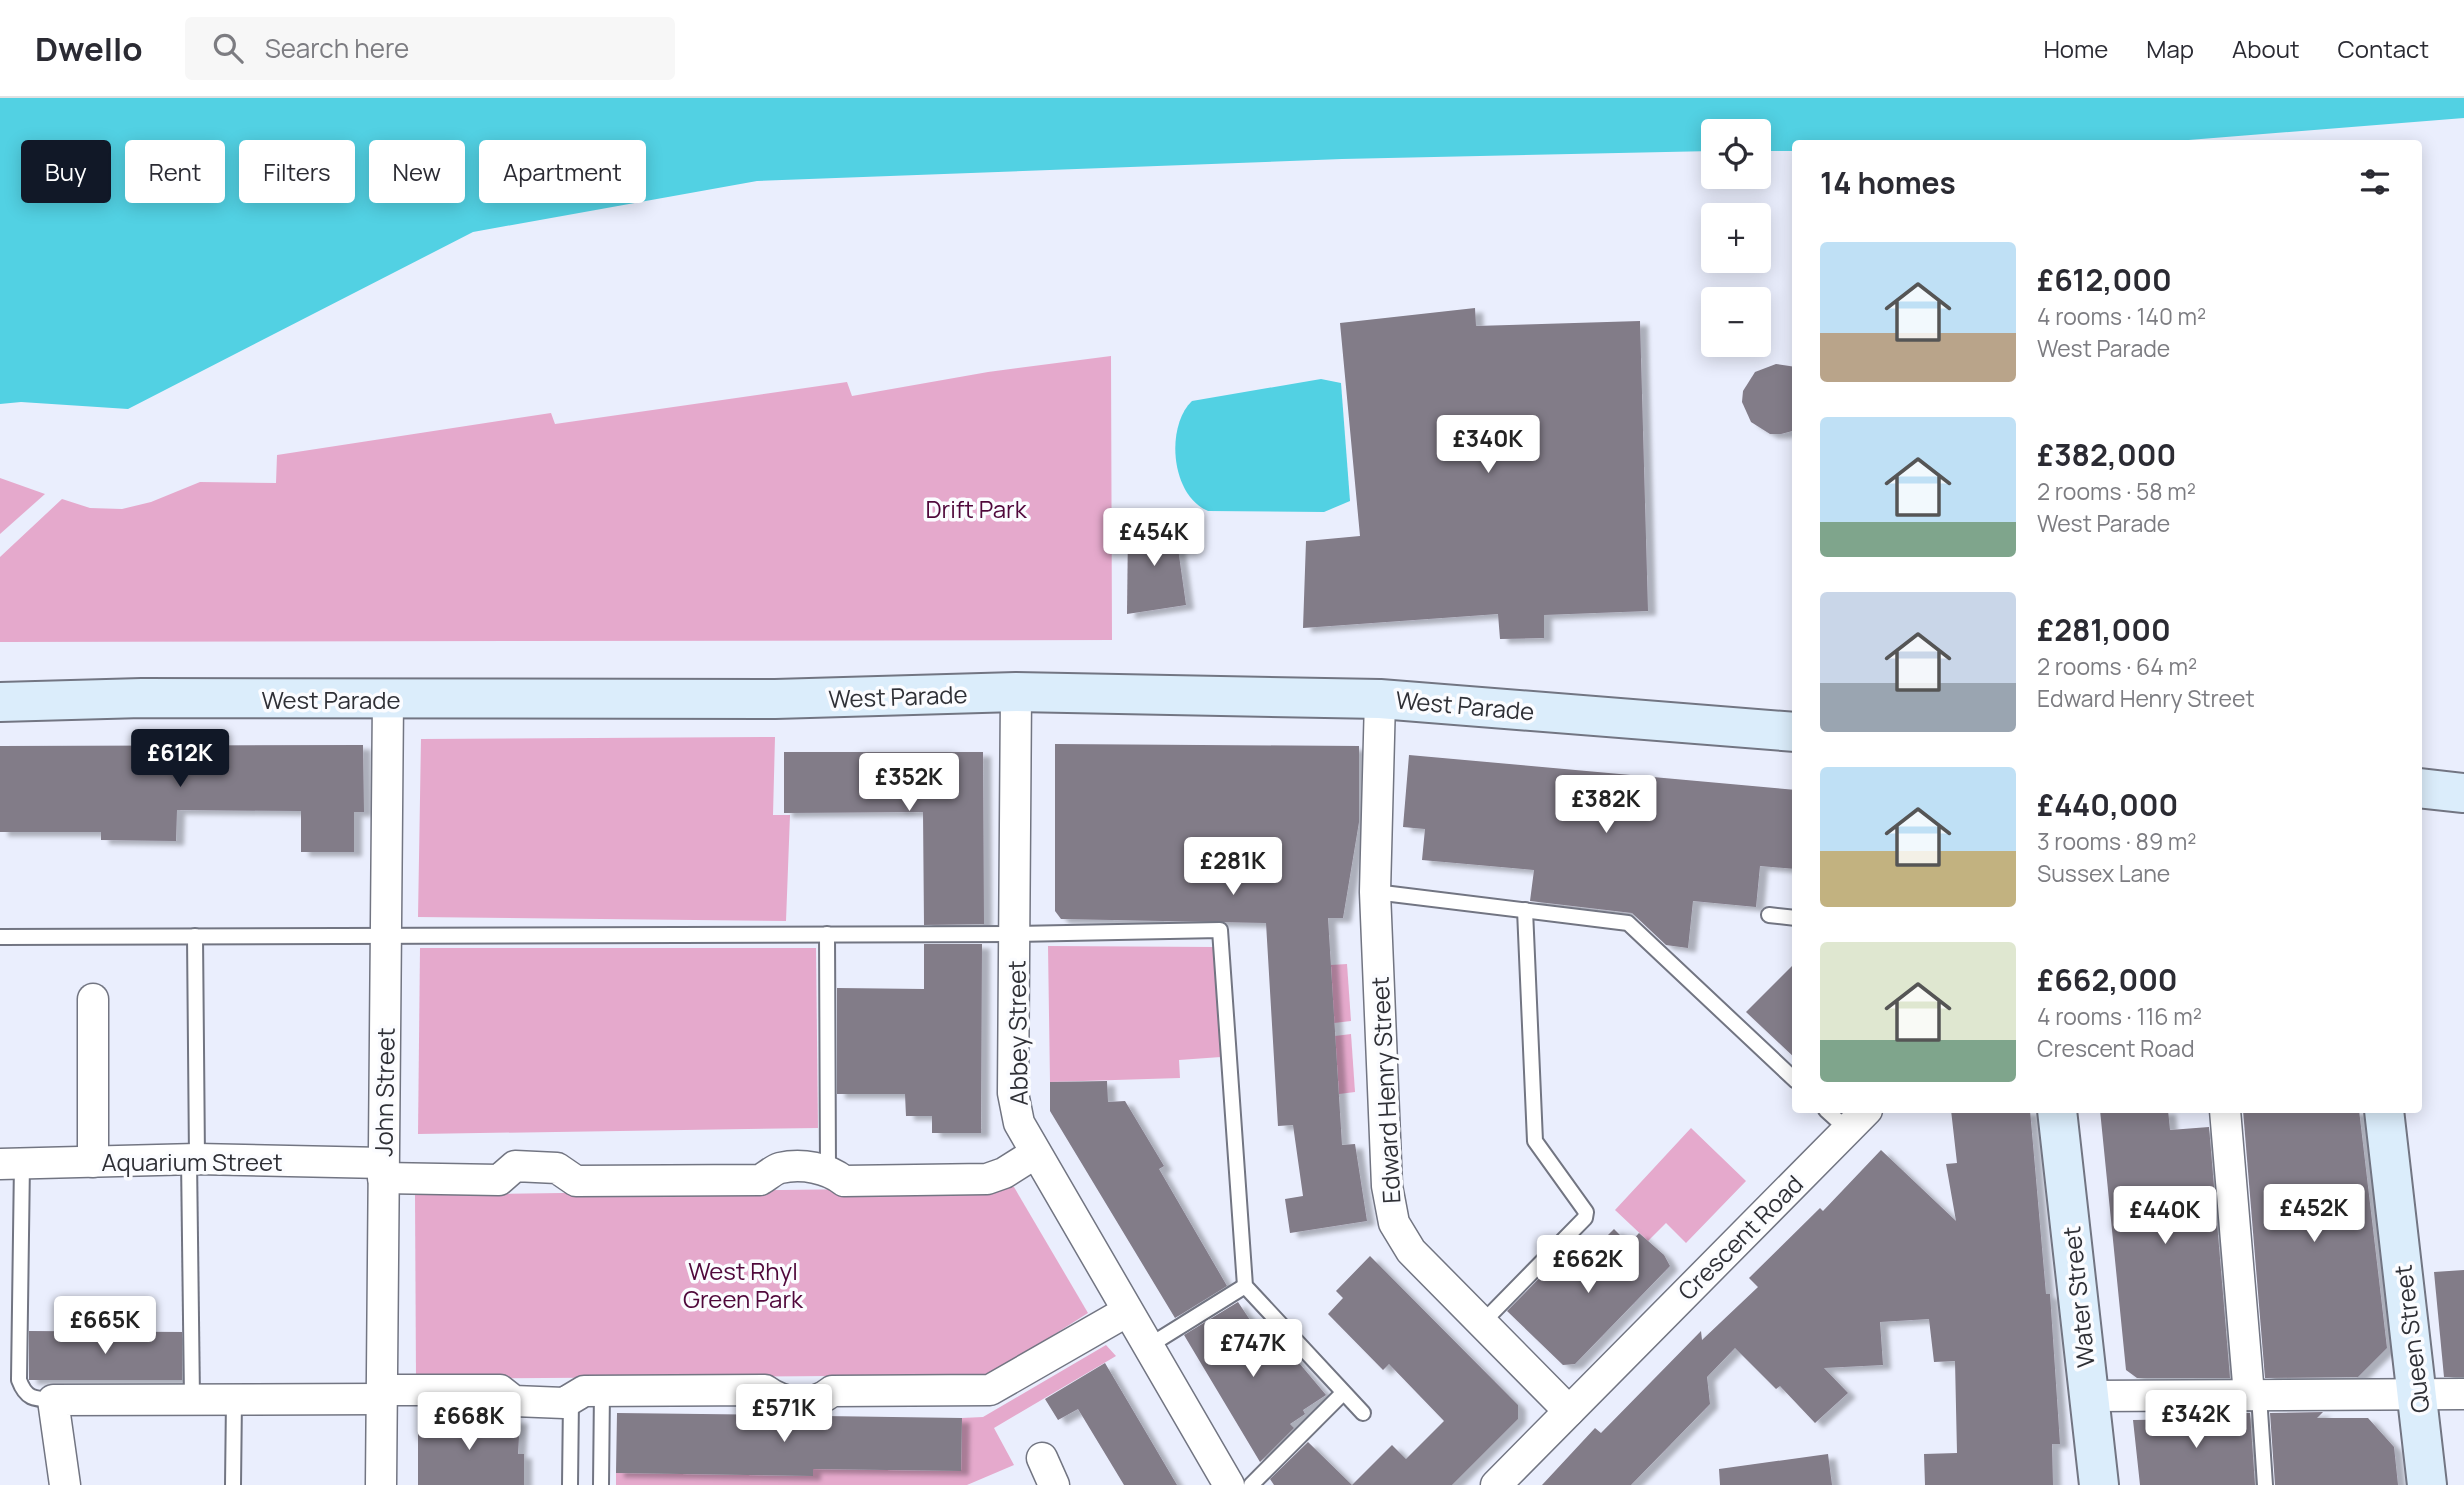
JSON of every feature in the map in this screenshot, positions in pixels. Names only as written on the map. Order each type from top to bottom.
[{"type":"main road","name":"West Parade","points":[[0,702],[142,698],[775,699],[1016,692],[1380,699],[1792,732]]},
{"type":"main road","points":[[2422,788],[2464,793]]},
{"type":"main road","name":"Water Street","points":[[2057,1113],[2099,1485]]},
{"type":"main road","name":"Queen Street","points":[[2384,1113],[2427,1485]]},
{"type":"street","name":"Abbey Street","points":[[1016,692],[1013,1093],[1019,1123],[1126,1312],[1229,1485]]},
{"type":"street","name":"John Street","points":[[381,1485],[387,699]]},
{"type":"street","name":"Edward Henry Street","points":[[1380,699],[1375,892],[1387,1186],[1394,1223],[1411,1251],[1569,1411]]},
{"type":"street","points":[[93,999],[93,1161]]},
{"type":"street","points":[[2225,1113],[2254,1396]]},
{"type":"street","name":"Crescent Road","points":[[1496,1485],[1847,1116]]},
{"type":"street","name":"Aquarium Street","points":[[11,1163],[193,1159],[499,1180],[515,1166],[557,1168],[576,1181],[760,1180],[779,1168],[828,1169],[844,1181],[987,1180],[1034,1153]]},
{"type":"street","points":[[65,1485],[53,1400],[234,1399],[500,1390],[514,1401],[564,1403],[584,1391],[765,1390],[778,1400],[820,1401],[832,1391],[990,1390],[1126,1312]]},
{"type":"street","points":[[2090,1396],[2464,1394]]},
{"type":"street","points":[[1042,1458],[1054,1485]]},
{"type":"lane","points":[[1375,892],[1628,923],[1792,1077]]},
{"type":"lane","points":[[1482,1323],[1585,1219],[1586,1212],[1535,1141],[1525,910]]},
{"type":"lane","points":[[1769,915],[1792,918]]},
{"type":"lane","points":[[0,937],[1016,934],[1220,930],[1245,1286],[1363,1413]]},
{"type":"lane","points":[[827,934],[828,1169]]},
{"type":"lane","points":[[192,1398],[195,936]]},
{"type":"lane","points":[[11,1163],[19,1380],[23,1393],[32,1399],[53,1400]]},
{"type":"lane","points":[[1147,1347],[1245,1286]]},
{"type":"lane","points":[[601,1485],[602,1390]]},
{"type":"lane","points":[[1251,1485],[1343,1393]]},
{"type":"lane","points":[[2254,1396],[2265,1485]]},
{"type":"lane","points":[[233,1485],[234,1399]]},
{"type":"lane","points":[[570,1485],[571,1399]]},
{"type":"green space","name":"Drift Park","points":[[1111,356],[1112,640],[0,642],[0,557],[62,499],[90,508],[122,509],[151,502],[200,482],[276,483],[277,455],[551,413],[555,424],[847,382],[852,396],[988,372]]},
{"type":"green space","points":[[0,478],[45,494],[0,534]]},
{"type":"green space","points":[[775,737],[773,815],[790,815],[786,921],[418,917],[421,739]]},
{"type":"green space","points":[[1048,946],[1214,947],[1221,1057],[1179,1060],[1180,1078],[1050,1082]]},
{"type":"green space","points":[[420,948],[816,948],[818,1128],[418,1134]]},
{"type":"green space","points":[[1347,964],[1351,1021],[1334,1023],[1331,965]]},
{"type":"green space","points":[[1351,1034],[1355,1092],[1339,1094],[1335,1036]]},
{"type":"green space","points":[[1691,1128],[1746,1181],[1686,1243],[1666,1223],[1648,1241],[1615,1210]]},
{"type":"green space","name":"West Rhyl Green Park","points":[[1014,1187],[1088,1313],[995,1372],[980,1375],[416,1379],[415,1195]]},
{"type":"green space","points":[[1106,1345],[1116,1356],[994,1428],[1014,1465],[967,1485],[616,1485],[616,1473],[812,1476],[813,1469],[961,1471],[962,1418],[983,1417]]},
{"type":"water","points":[[0,98],[2464,98],[2464,118],[2189,140],[1792,140],[1792,151],[1771,151],[1771,119],[1701,119],[1701,151],[1342,159],[757,181],[646,201],[646,140],[479,140],[479,203],[634,203],[473,232],[128,409],[21,402],[0,404]]},
{"type":"water","points":[[1321,379],[1341,383],[1350,501],[1324,512],[1208,511],[1196,503],[1186,491],[1180,476],[1175,443],[1183,413],[1192,401]]},
{"type":"building","points":[[1475,308],[1476,326],[1640,321],[1648,611],[1544,615],[1544,638],[1500,639],[1498,614],[1303,628],[1306,541],[1360,536],[1340,323]]},
{"type":"building","points":[[1776,364],[1792,366],[1792,431],[1770,434],[1751,422],[1742,402],[1743,391],[1755,372]]},
{"type":"building","points":[[1174,520],[1186,605],[1127,614],[1128,528]]},
{"type":"building","points":[[1055,744],[1359,746],[1359,822],[1343,918],[1328,918],[1342,1145],[1355,1144],[1367,1221],[1290,1233],[1285,1199],[1303,1196],[1293,1125],[1278,1126],[1266,923],[1061,919],[1055,911]]},
{"type":"building","points":[[363,745],[364,812],[354,812],[354,852],[301,852],[301,811],[177,810],[176,841],[101,840],[101,832],[0,832],[0,746]]},
{"type":"building","points":[[784,752],[983,752],[984,924],[924,925],[923,812],[784,813]]},
{"type":"building","points":[[1409,755],[1792,790],[1792,869],[1760,866],[1756,907],[1693,901],[1688,948],[1666,945],[1632,913],[1530,901],[1534,870],[1422,860],[1425,829],[1403,827]]},
{"type":"building","points":[[924,944],[982,944],[981,1133],[932,1133],[932,1116],[906,1116],[905,1094],[837,1094],[837,988],[924,989]]},
{"type":"building","points":[[1792,966],[1792,1055],[1746,1012]]},
{"type":"building","points":[[1107,1081],[1108,1102],[1125,1101],[1164,1166],[1159,1169],[1227,1286],[1175,1318],[1050,1111],[1050,1082]]},
{"type":"building","points":[[1951,1113],[2030,1113],[2046,1294],[2050,1294],[2060,1444],[2052,1444],[2053,1485],[1925,1485],[1924,1454],[1957,1453],[1955,1361],[1934,1362],[1929,1319],[1880,1322],[1883,1365],[1824,1368],[1848,1393],[1815,1423],[1780,1386],[1776,1389],[1735,1348],[1707,1377],[1710,1404],[1631,1485],[1542,1485],[1595,1428],[1601,1433],[1701,1331],[1702,1340],[1758,1287],[1749,1278],[1820,1208],[1823,1211],[1881,1150],[1956,1221],[1946,1164],[1957,1163]]},
{"type":"building","points":[[2100,1113],[2168,1113],[2170,1130],[2209,1127],[2230,1378],[2137,1378],[2126,1370]]},
{"type":"building","points":[[2243,1113],[2359,1113],[2387,1348],[2358,1377],[2265,1378]]},
{"type":"building","points":[[1614,1229],[1629,1244],[1639,1233],[1664,1255],[1670,1266],[1575,1364],[1563,1365],[1507,1311],[1566,1251],[1579,1264]]},
{"type":"building","points":[[1370,1256],[1518,1405],[1518,1419],[1452,1485],[1352,1485],[1392,1445],[1406,1459],[1444,1421],[1389,1364],[1383,1370],[1328,1314],[1343,1298],[1336,1291]]},
{"type":"building","points":[[2464,1270],[2464,1377],[2444,1377],[2434,1272]]},
{"type":"building","points":[[1238,1302],[1276,1359],[1289,1351],[1326,1395],[1303,1410],[1305,1414],[1290,1424],[1294,1428],[1260,1462],[1184,1335]]},
{"type":"building","points":[[29,1331],[182,1332],[182,1380],[29,1380]]},
{"type":"building","points":[[1105,1363],[1177,1485],[1124,1485],[1078,1409],[1058,1420],[1045,1399]]},
{"type":"building","points":[[2323,1412],[2317,1418],[2368,1418],[2394,1447],[2398,1485],[2275,1485],[2270,1413]]},
{"type":"building","points":[[617,1413],[775,1415],[800,1420],[823,1416],[962,1418],[961,1471],[813,1469],[813,1476],[616,1473]]},
{"type":"building","points":[[2184,1413],[2250,1413],[2255,1485],[2140,1485],[2133,1420],[2193,1419]]},
{"type":"building","points":[[418,1417],[520,1419],[518,1454],[524,1454],[524,1485],[418,1485]]},
{"type":"building","points":[[1308,1442],[1352,1485],[1274,1485],[1270,1479]]},
{"type":"building","points":[[1828,1454],[1832,1485],[1720,1485],[1719,1469]]}]
